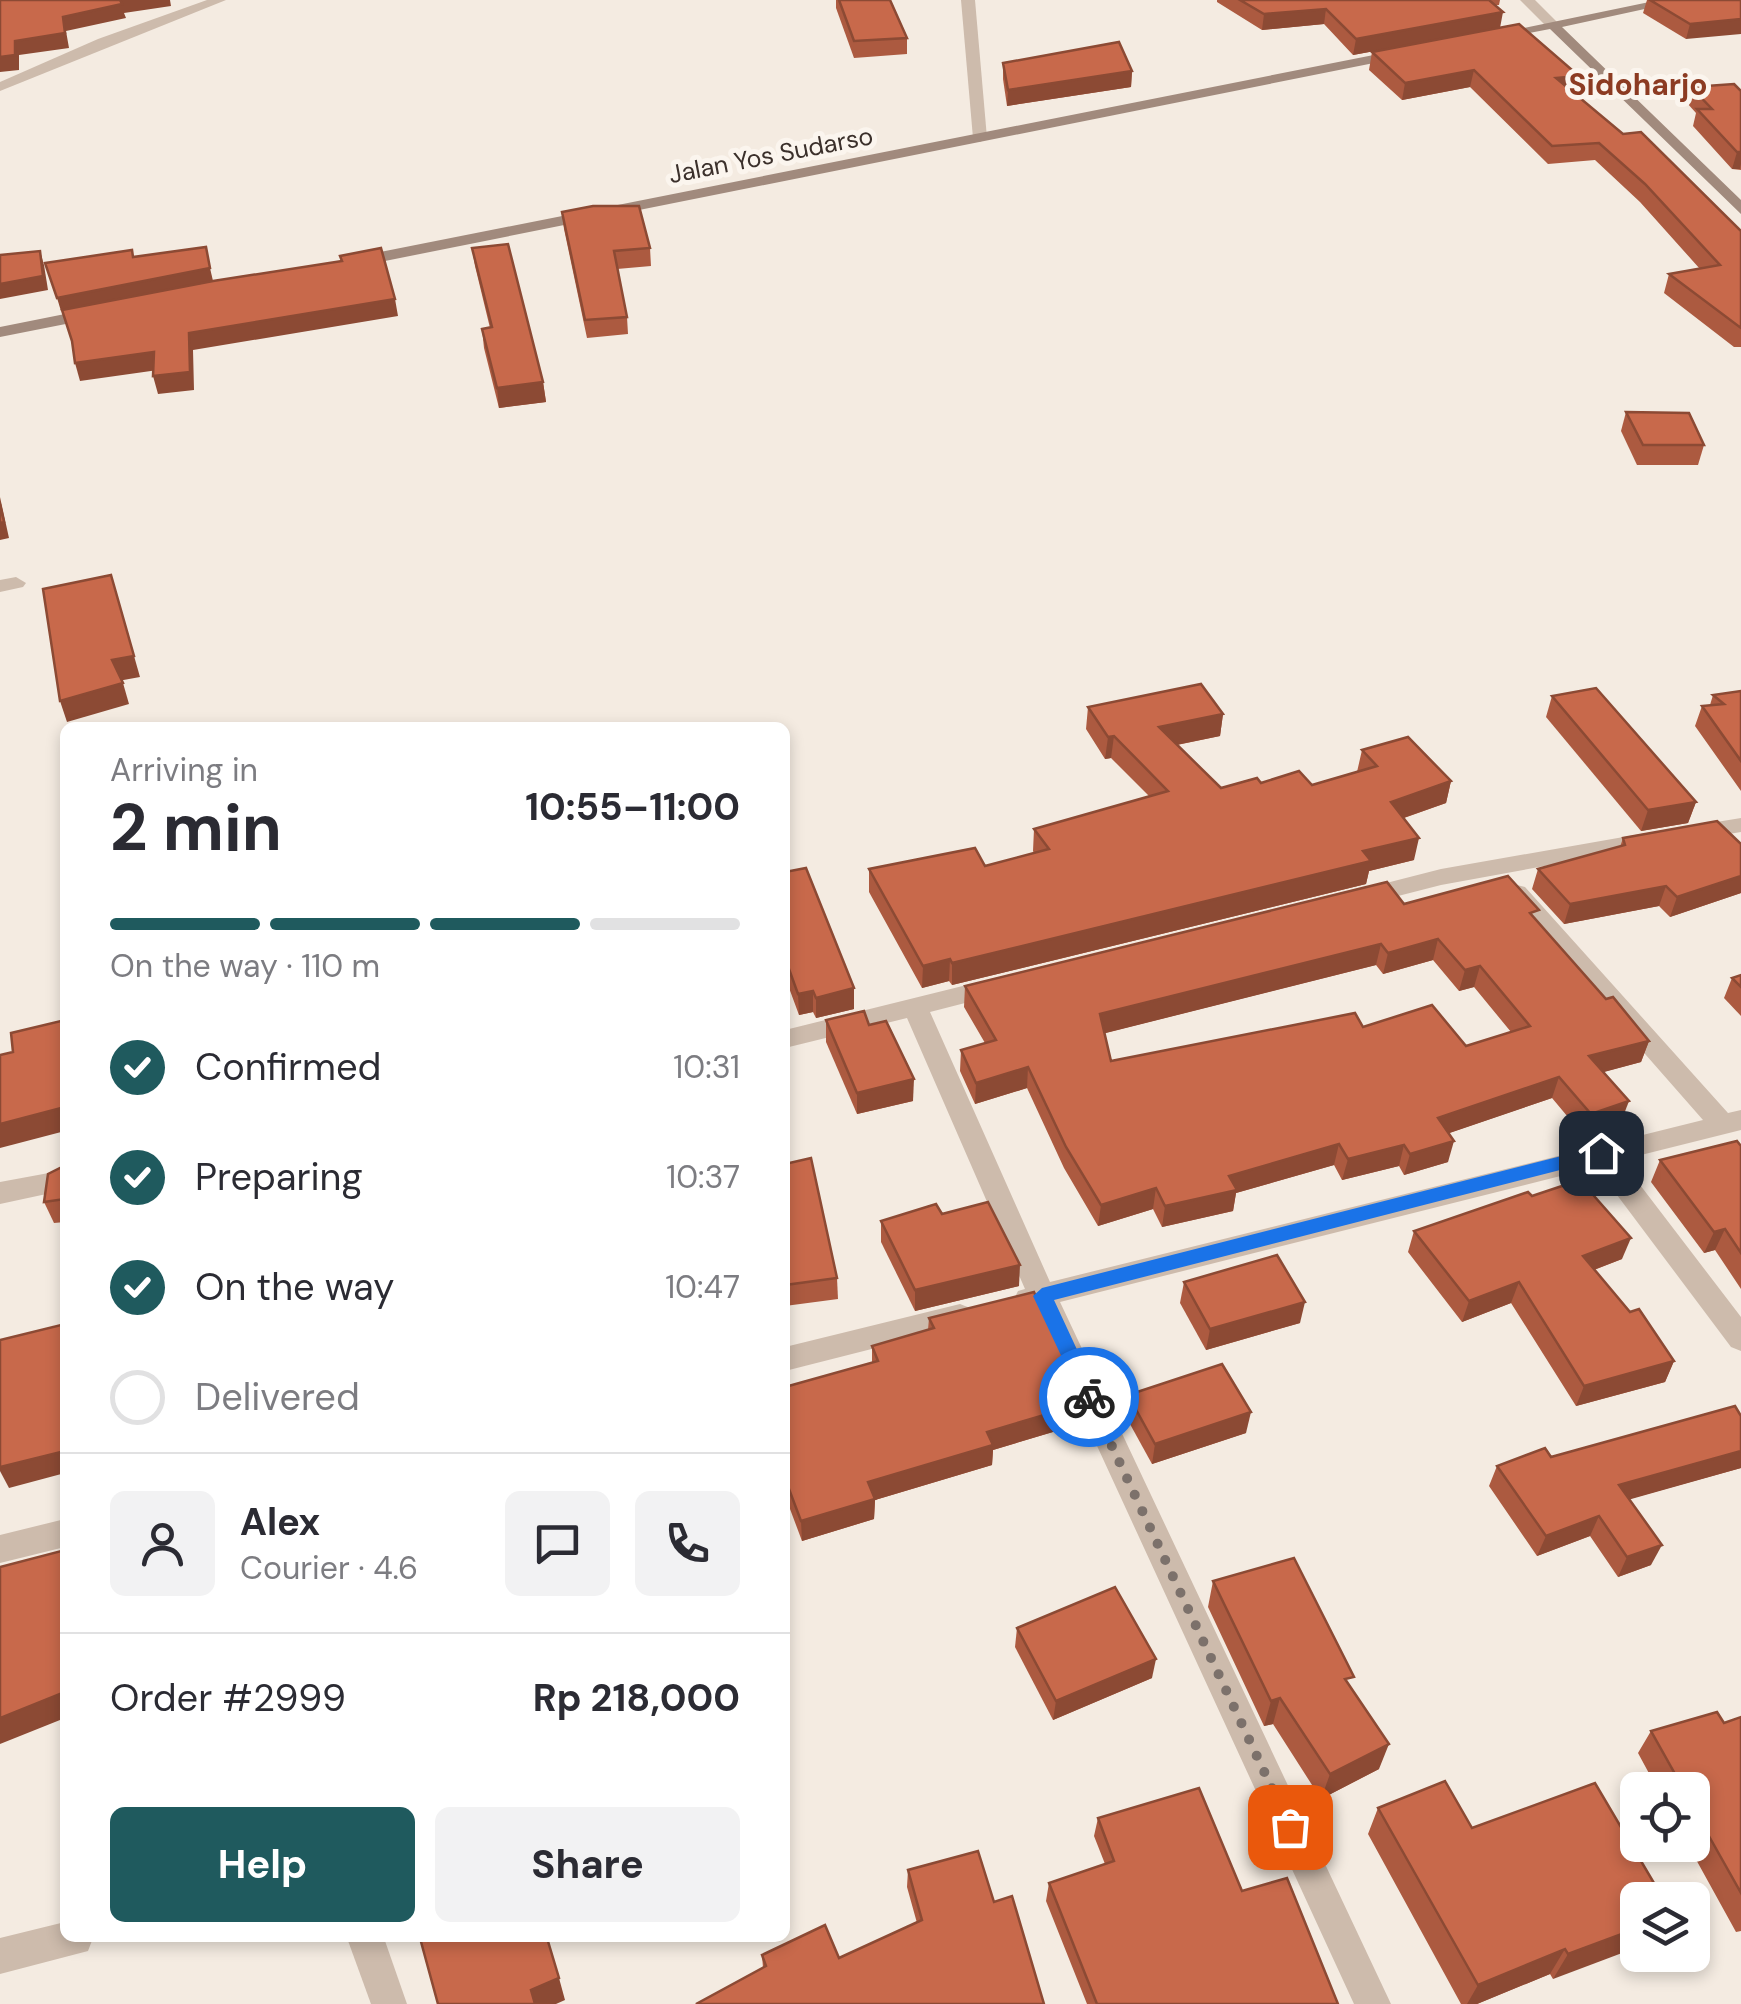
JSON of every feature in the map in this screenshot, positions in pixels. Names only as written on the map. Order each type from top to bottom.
[{"type":"main road","points":[[1484,38],[1679,0]]},
{"type":"main road","points":[[1552,24],[1741,210]]},
{"type":"main road","name":"Jalan Yos Sudarso","points":[[332,266],[1426,49]]},
{"type":"main road","points":[[0,332],[111,310]]},
{"type":"street","points":[[0,87],[102,42],[219,0]]},
{"type":"street","points":[[968,0],[980,138]]},
{"type":"street","points":[[1527,0],[1552,24]]},
{"type":"street","points":[[1347,900],[1494,867],[1741,825]]},
{"type":"street","points":[[790,1358],[1732,1122],[1494,867]]},
{"type":"street","points":[[790,1038],[1027,979]]},
{"type":"street","points":[[915,1007],[1042,1296],[1373,2004]]},
{"type":"street","points":[[1601,1153],[1741,1339]]},
{"type":"street","points":[[0,1193],[60,1181]]},
{"type":"street","points":[[0,1549],[60,1535]]},
{"type":"street","points":[[0,1956],[60,1942]]},
{"type":"street","points":[[367,1942],[389,2004]]},
{"type":"building","points":[[0,0],[120,0],[122,4],[63,17],[65,33],[15,41],[15,55],[0,57]]},
{"type":"building","points":[[839,0],[890,0],[907,38],[854,41]]},
{"type":"building","points":[[1240,0],[1489,0],[1503,12],[1356,39],[1326,9],[1264,14]]},
{"type":"building","points":[[1650,0],[1741,0],[1741,19],[1690,24]]},
{"type":"building","points":[[1519,24],[1579,76],[1556,78],[1623,134],[1641,132],[1741,231],[1741,328],[1669,274],[1720,265],[1645,184],[1599,143],[1552,146],[1474,70],[1405,83],[1372,52]]},
{"type":"building","points":[[1119,42],[1132,71],[1008,90],[1003,63]]},
{"type":"building","points":[[1734,84],[1741,91],[1741,152],[1697,109],[1712,109],[1691,87]]},
{"type":"building","points":[[593,206],[639,206],[650,248],[614,251],[627,317],[585,320],[562,212]]},
{"type":"building","points":[[508,244],[543,382],[497,388],[482,329],[492,327],[472,248]]},
{"type":"building","points":[[206,247],[210,268],[57,298],[45,263],[132,250],[133,257]]},
{"type":"building","points":[[381,248],[395,299],[189,333],[190,372],[153,376],[154,352],[75,363],[62,310],[342,261],[340,256]]},
{"type":"building","points":[[40,251],[43,276],[0,284],[0,255]]},
{"type":"building","points":[[1626,412],[1689,413],[1704,445],[1643,445]]},
{"type":"building","points":[[111,575],[134,656],[112,660],[123,683],[60,701],[43,589]]},
{"type":"building","points":[[1201,684],[1223,714],[1159,727],[1221,788],[1257,778],[1261,783],[1299,771],[1312,785],[1377,766],[1362,750],[1408,737],[1451,781],[1391,802],[1419,838],[1363,851],[1371,861],[952,963],[950,959],[923,966],[869,869],[975,848],[985,866],[1049,849],[1034,829],[1168,791],[1114,736],[1108,737],[1088,707]]},
{"type":"building","points":[[1596,688],[1696,802],[1648,810],[1552,696]]},
{"type":"building","points":[[1741,691],[1741,761],[1702,706],[1724,704],[1713,695]]},
{"type":"building","points":[[1717,821],[1741,844],[1741,876],[1677,897],[1666,886],[1570,904],[1538,869],[1625,845],[1623,838]]},
{"type":"building","points":[[806,868],[854,988],[816,998],[813,991],[798,994],[790,972],[790,871]]},
{"type":"building","points":[[1508,876],[1539,910],[1530,913],[1606,999],[1613,997],[1649,1041],[1589,1056],[1629,1101],[1591,1114],[1559,1077],[1438,1118],[1454,1141],[1410,1154],[1404,1145],[1348,1159],[1339,1144],[1229,1176],[1237,1190],[1165,1206],[1156,1188],[1101,1205],[1066,1147],[1028,1067],[976,1083],[961,1050],[996,1040],[965,986],[1387,882],[1404,904]],"holes":[[[1438,939],[1465,970],[1480,966],[1530,1026],[1466,1046],[1432,1005],[1363,1027],[1355,1013],[1111,1061],[1100,1014],[1381,944],[1388,953]]]},
{"type":"building","points":[[864,1011],[869,1025],[886,1021],[914,1079],[857,1093],[826,1020]]},
{"type":"building","points":[[60,1021],[60,1108],[0,1124],[0,1055],[13,1052],[11,1033]]},
{"type":"building","points":[[1737,1141],[1741,1146],[1741,1253],[1725,1229],[1714,1232],[1660,1160]]},
{"type":"building","points":[[811,1158],[837,1278],[790,1284],[790,1163]]},
{"type":"building","points":[[60,1168],[60,1200],[44,1202],[48,1174]]},
{"type":"building","points":[[1580,1180],[1631,1238],[1583,1256],[1630,1312],[1639,1309],[1674,1361],[1584,1386],[1519,1282],[1469,1301],[1414,1231],[1528,1192],[1532,1196]]},
{"type":"building","points":[[988,1202],[1020,1265],[915,1290],[881,1221],[936,1204],[942,1214]]},
{"type":"building","points":[[1277,1255],[1305,1302],[1210,1329],[1184,1282]]},
{"type":"building","points":[[1034,1292],[1085,1403],[987,1432],[993,1445],[868,1482],[875,1499],[801,1521],[790,1492],[790,1386],[878,1361],[872,1346],[934,1328],[929,1318]]},
{"type":"building","points":[[60,1325],[60,1452],[0,1467],[0,1340]]},
{"type":"building","points":[[1222,1364],[1251,1412],[1155,1444],[1128,1395]]},
{"type":"building","points":[[1735,1406],[1741,1416],[1741,1451],[1619,1485],[1662,1545],[1627,1557],[1599,1516],[1546,1536],[1497,1466],[1545,1448],[1551,1457]]},
{"type":"building","points":[[60,1551],[60,1694],[0,1718],[0,1567]]},
{"type":"building","points":[[1294,1558],[1354,1677],[1345,1679],[1389,1744],[1330,1774],[1280,1698],[1271,1701],[1213,1581]]},
{"type":"building","points":[[1115,1587],[1156,1659],[1056,1701],[1017,1628]]},
{"type":"building","points":[[1717,1712],[1724,1723],[1741,1717],[1741,1893],[1710,1838],[1710,1772],[1674,1772],[1651,1731]]},
{"type":"building","points":[[1445,1781],[1472,1828],[1595,1783],[1620,1825],[1620,1862],[1642,1862],[1653,1882],[1620,1882],[1620,1935],[1568,1954],[1565,1949],[1478,1985],[1378,1808]]},
{"type":"building","points":[[1199,1788],[1242,1891],[1287,1878],[1338,2004],[1097,2004],[1049,1883],[1114,1861],[1098,1818]]},
{"type":"building","points":[[978,1851],[994,1902],[1012,1896],[1044,2004],[696,2004],[766,1966],[762,1955],[825,1925],[839,1958],[922,1920],[908,1870]]},
{"type":"building","points":[[421,1942],[548,1942],[559,1978],[531,1990],[535,2004],[438,2004]]},
{"type":"way so far","points":[[1089,1397],[1290,1827]]},
{"type":"district","name":"Sidoharjo","points":[[1638,84]]},
{"type":"route","points":[[1089,1397],[1042,1296],[1601,1153]]}]
